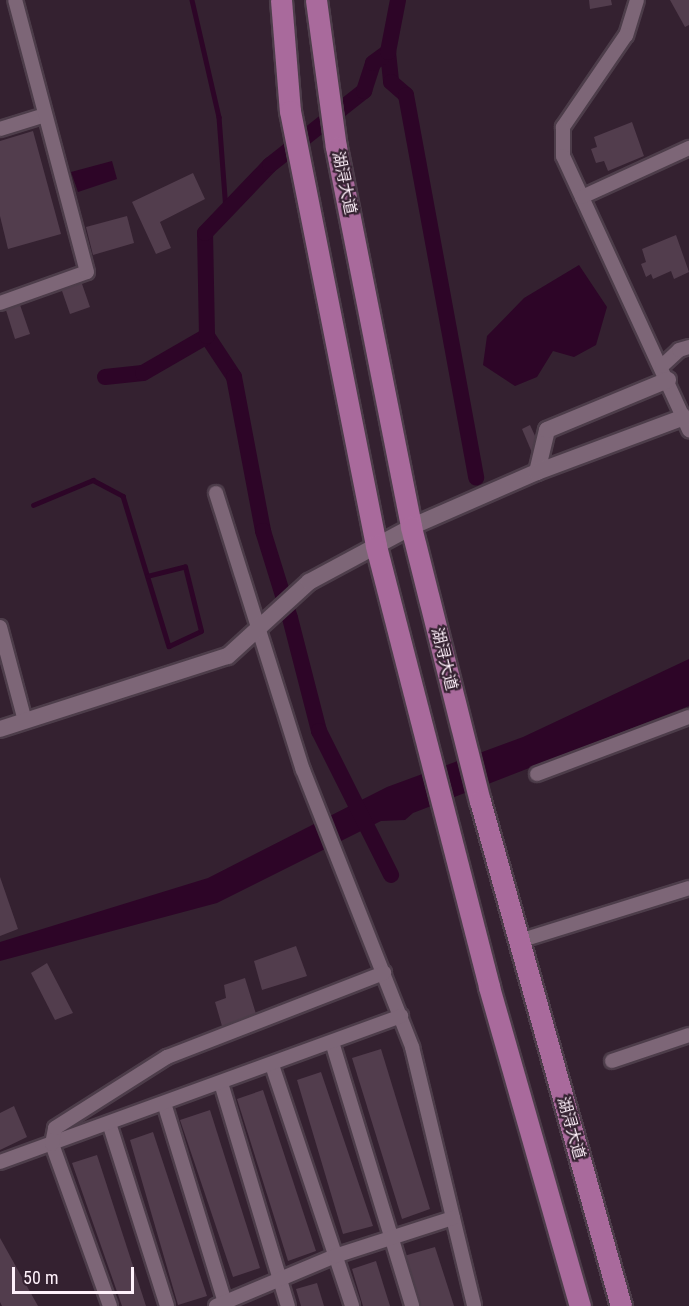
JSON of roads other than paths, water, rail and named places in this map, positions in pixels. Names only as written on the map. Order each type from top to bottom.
[{"type":"main road","points":[[281,0],[290,111],[307,185],[376,546],[489,987],[580,1306]]},
{"type":"main road","name":"湖浔大道","points":[[316,0],[336,147],[411,527],[519,941],[621,1306]]},
{"type":"street","points":[[0,303],[87,272],[15,0]]},
{"type":"street","points":[[0,729],[228,656],[309,582],[411,527],[537,472],[686,424],[665,373],[562,156],[563,127],[626,35],[637,0]]},
{"type":"street","points":[[0,129],[45,115]]},
{"type":"street","points":[[582,197],[689,148]]},
{"type":"street","points":[[537,472],[547,430],[665,373],[679,350],[689,347]]},
{"type":"street","points":[[216,493],[261,626],[303,770],[412,1047],[474,1306]]},
{"type":"street","points":[[0,627],[25,721]]},
{"type":"street","points":[[537,774],[689,717]]},
{"type":"street","points":[[519,941],[689,888]]},
{"type":"street","points":[[110,1306],[52,1144],[55,1128],[167,1057],[384,973]]},
{"type":"street","points":[[0,1162],[272,1065],[401,1016]]},
{"type":"street","points":[[612,1061],[689,1035]]},
{"type":"street","points":[[332,1042],[412,1306]]},
{"type":"street","points":[[272,1065],[352,1306]]},
{"type":"street","points":[[221,1083],[288,1306]]},
{"type":"street","points":[[164,1103],[222,1304],[280,1277],[336,1256],[453,1218]]},
{"type":"street","points":[[109,1123],[167,1306]]},
{"type":"waterway","points":[[192,0],[219,117],[226,211]]},
{"type":"waterway","points":[[105,377],[143,373],[207,336],[205,233],[270,165],[364,91],[373,63],[388,52],[398,0]]},
{"type":"waterway","points":[[388,52],[391,82],[406,95],[476,478]]},
{"type":"waterway","points":[[207,336],[234,377],[263,531],[290,618],[319,731],[391,875]]},
{"type":"waterway","points":[[33,505],[93,480],[123,496],[169,646],[201,631],[185,567],[148,576]]}]
